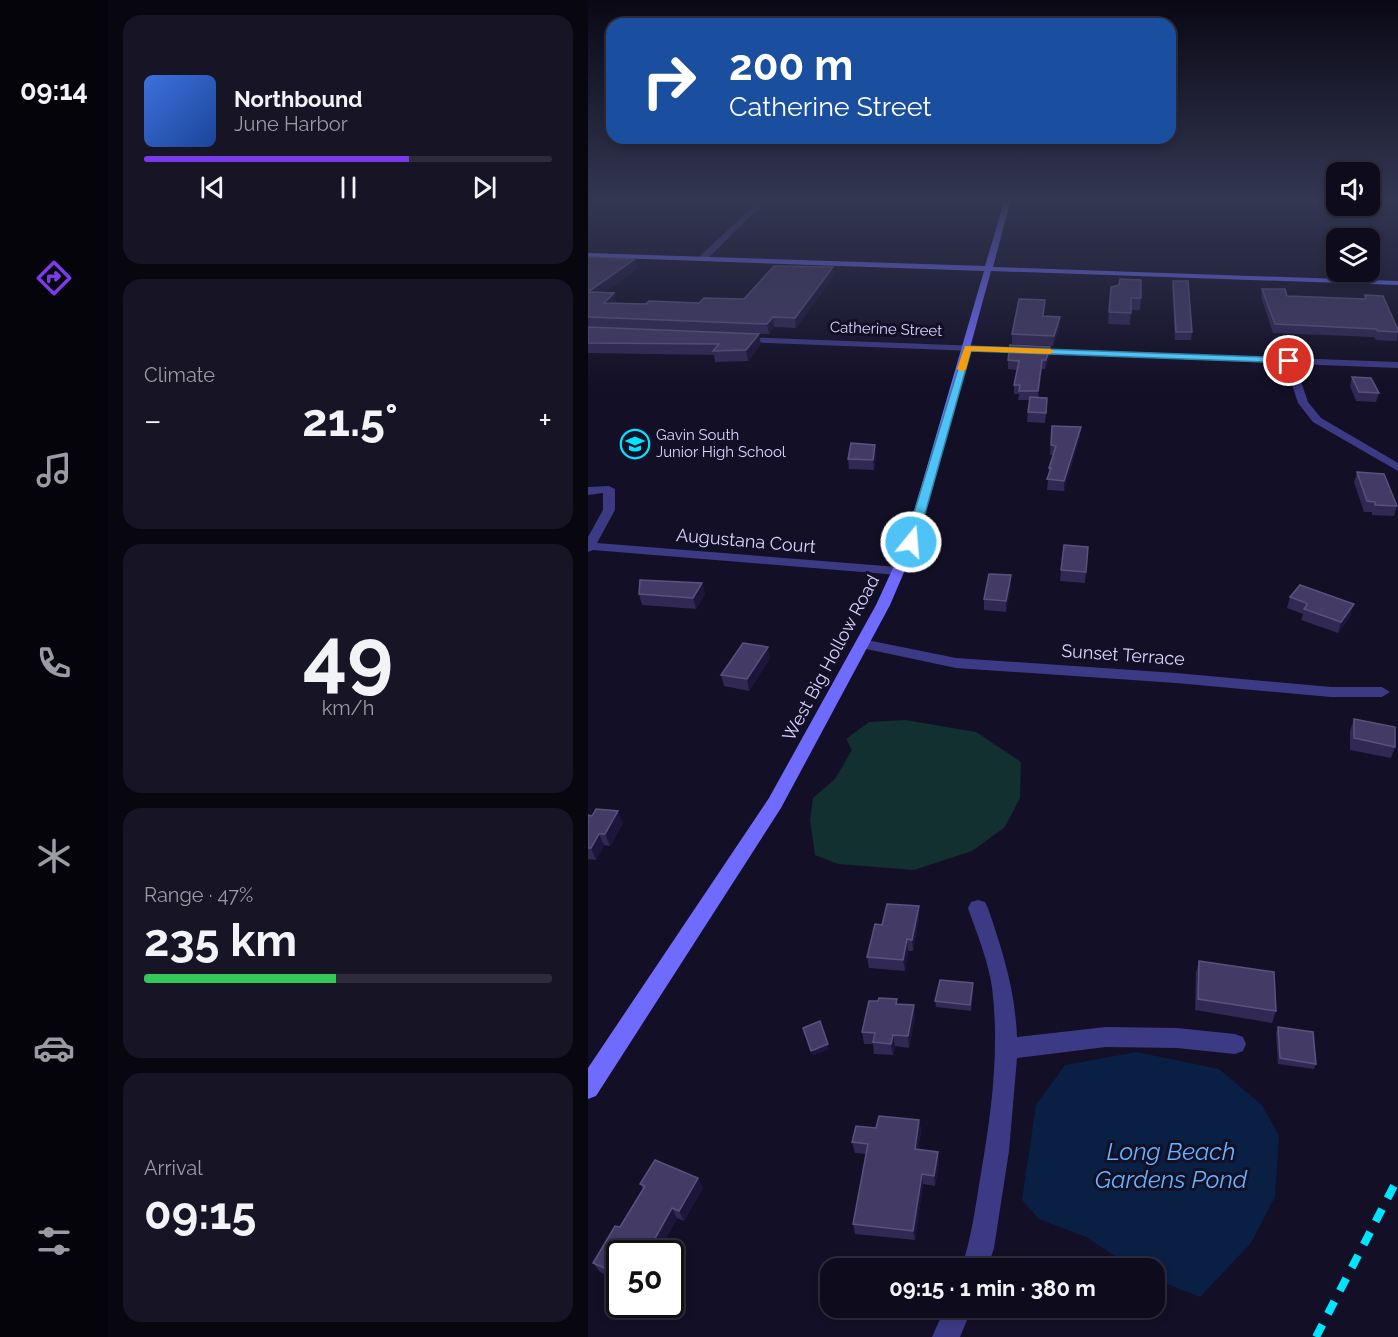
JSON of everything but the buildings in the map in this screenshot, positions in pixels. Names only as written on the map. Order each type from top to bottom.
[{"type":"main road","points":[[771,261],[1398,283]]},
{"type":"main road","name":"West Big Hollow Road","points":[[588,1088],[775,803],[862,644],[898,571],[911,542],[991,261]]},
{"type":"street","name":"Catherine Street","points":[[730,338],[1398,365]]},
{"type":"street","points":[[1289,361],[1307,410],[1334,431],[1398,468]]},
{"type":"street","name":"Augustana Court","points":[[588,491],[609,489],[609,510],[589,547],[898,571]]},
{"type":"street","name":"Sunset Terrace","points":[[862,644],[956,663],[1176,678],[1331,692],[1382,693]]},
{"type":"street","points":[[978,908],[1002,986],[1007,1049],[1004,1101],[978,1258]]},
{"type":"street","points":[[1007,1049],[1106,1037],[1177,1038],[1235,1044]]},
{"type":"street","points":[[946,1337],[955,1318]]},
{"type":"green space","points":[[905,720],[976,732],[1021,762],[1020,798],[1005,827],[972,851],[914,870],[838,864],[815,855],[810,820],[813,798],[835,779],[852,750],[846,739],[869,722]]},
{"type":"water","name":"Long Beach Gardens Pond","points":[[1137,1052],[1219,1069],[1262,1105],[1279,1136],[1275,1197],[1251,1243],[1200,1297],[1165,1283],[1165,1258],[1118,1258],[1086,1237],[1039,1219],[1022,1200],[1036,1105],[1065,1065]]},
{"type":"railway","points":[[1316,1337],[1398,1178]]},
{"type":"slow traffic","points":[[962,369],[968,348],[1050,351]]},
{"type":"place","name":"Gavin South Junior High School","points":[[635,444]]},
{"type":"route","points":[[911,542],[968,348],[1289,361]]}]
